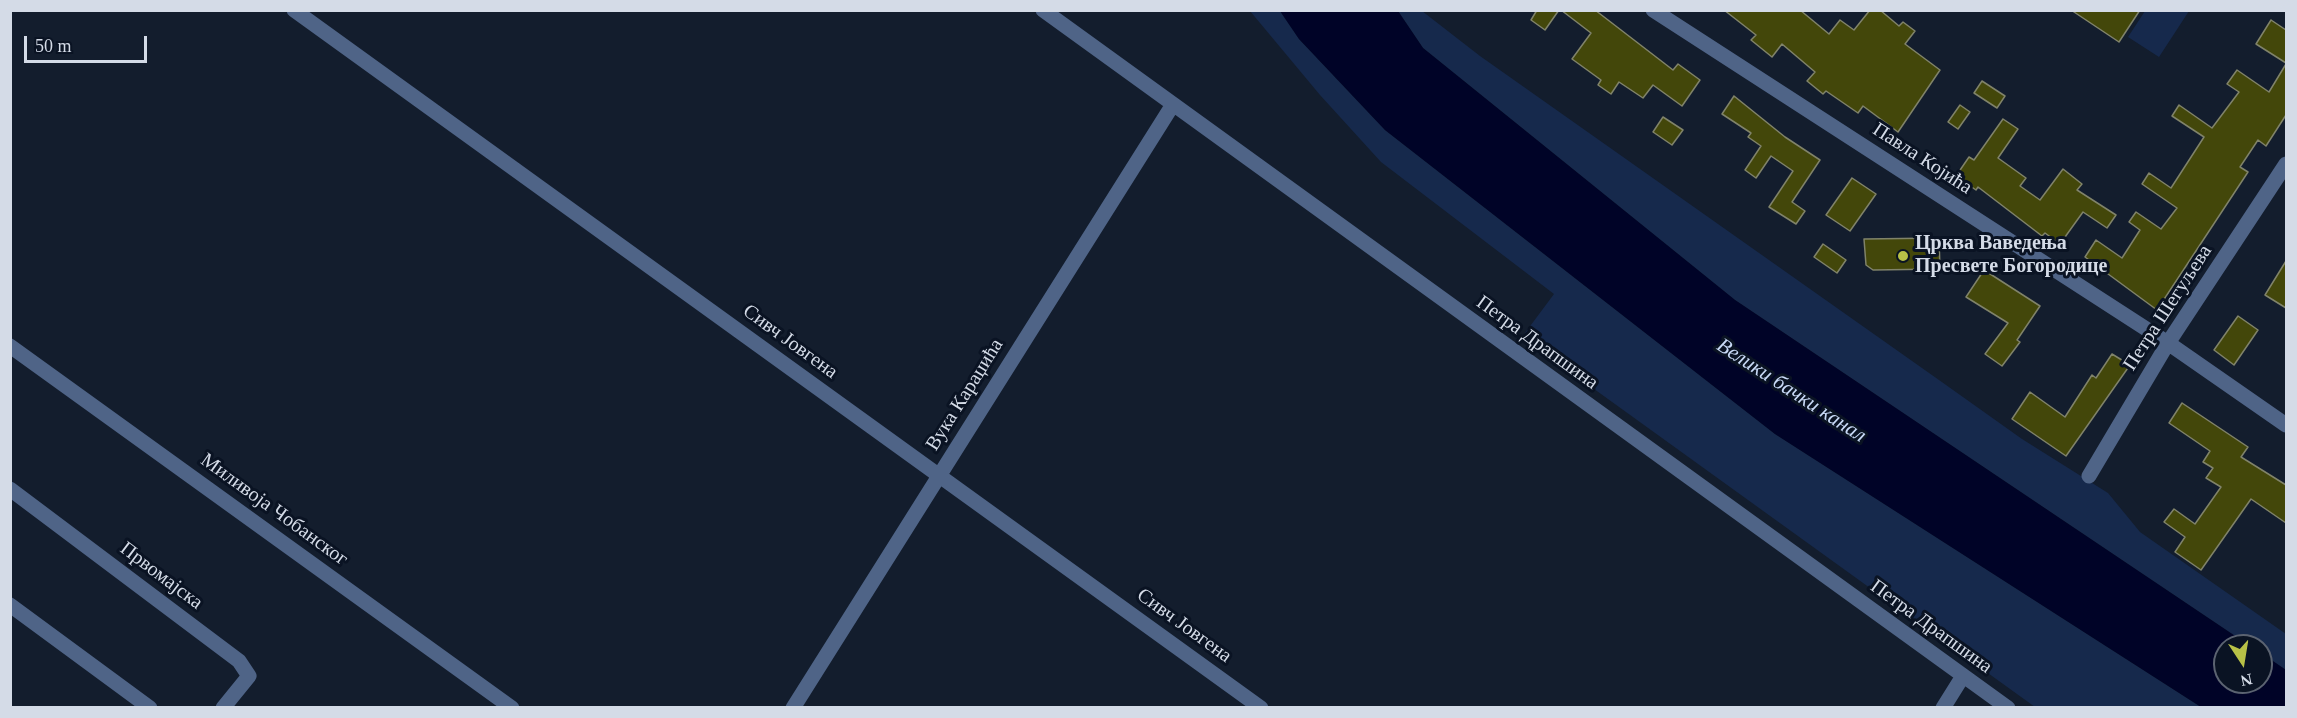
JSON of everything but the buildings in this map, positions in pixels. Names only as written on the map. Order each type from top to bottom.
[{"type":"street","name":"Сивч Јовгена","points":[[294,10],[1261,708]]},
{"type":"street","name":"Петра Драпшина","points":[[1043,10],[1061,16],[1172,106],[2008,708]]},
{"type":"street","name":"Павла Којића","points":[[1653,10],[2168,343],[2286,425]]},
{"type":"street","name":"Вука Караџића","points":[[793,708],[1172,106]]},
{"type":"street","name":"Петра Шегуљева","points":[[2089,476],[2168,343],[2286,164]]},
{"type":"street","name":"Миливоја Чобанског","points":[[10,346],[512,708]]},
{"type":"street","name":"Првомајска","points":[[10,489],[239,661],[249,676],[223,708]]},
{"type":"street","points":[[10,605],[150,708]]},
{"type":"street","points":[[1943,708],[1963,676]]},
{"type":"shaded area","points":[[1250,11],[1280,11],[1299,39],[1385,130],[1775,434],[2201,707],[2035,707],[1522,337],[1554,294],[1381,162],[1320,95]]},
{"type":"shaded area","points":[[1398,11],[1422,11],[1480,56],[2022,439],[2108,493],[2140,532],[2286,634],[2286,670],[2273,661],[2273,634],[2232,634],[1735,300],[1423,48]]},
{"type":"shaded area","points":[[2145,11],[2189,11],[2159,57],[2128,37]]},
{"type":"water","name":"Велики бачки канал","points":[[1280,11],[1398,11],[1423,48],[1735,300],[2232,634],[2213,634],[2213,694],[2273,694],[2273,661],[2286,670],[2286,707],[2201,707],[1775,434],[1385,130],[1299,39]]},
{"type":"place","name":"Црква Ваведења Пресвете Богородице","points":[[1903,256]]}]
